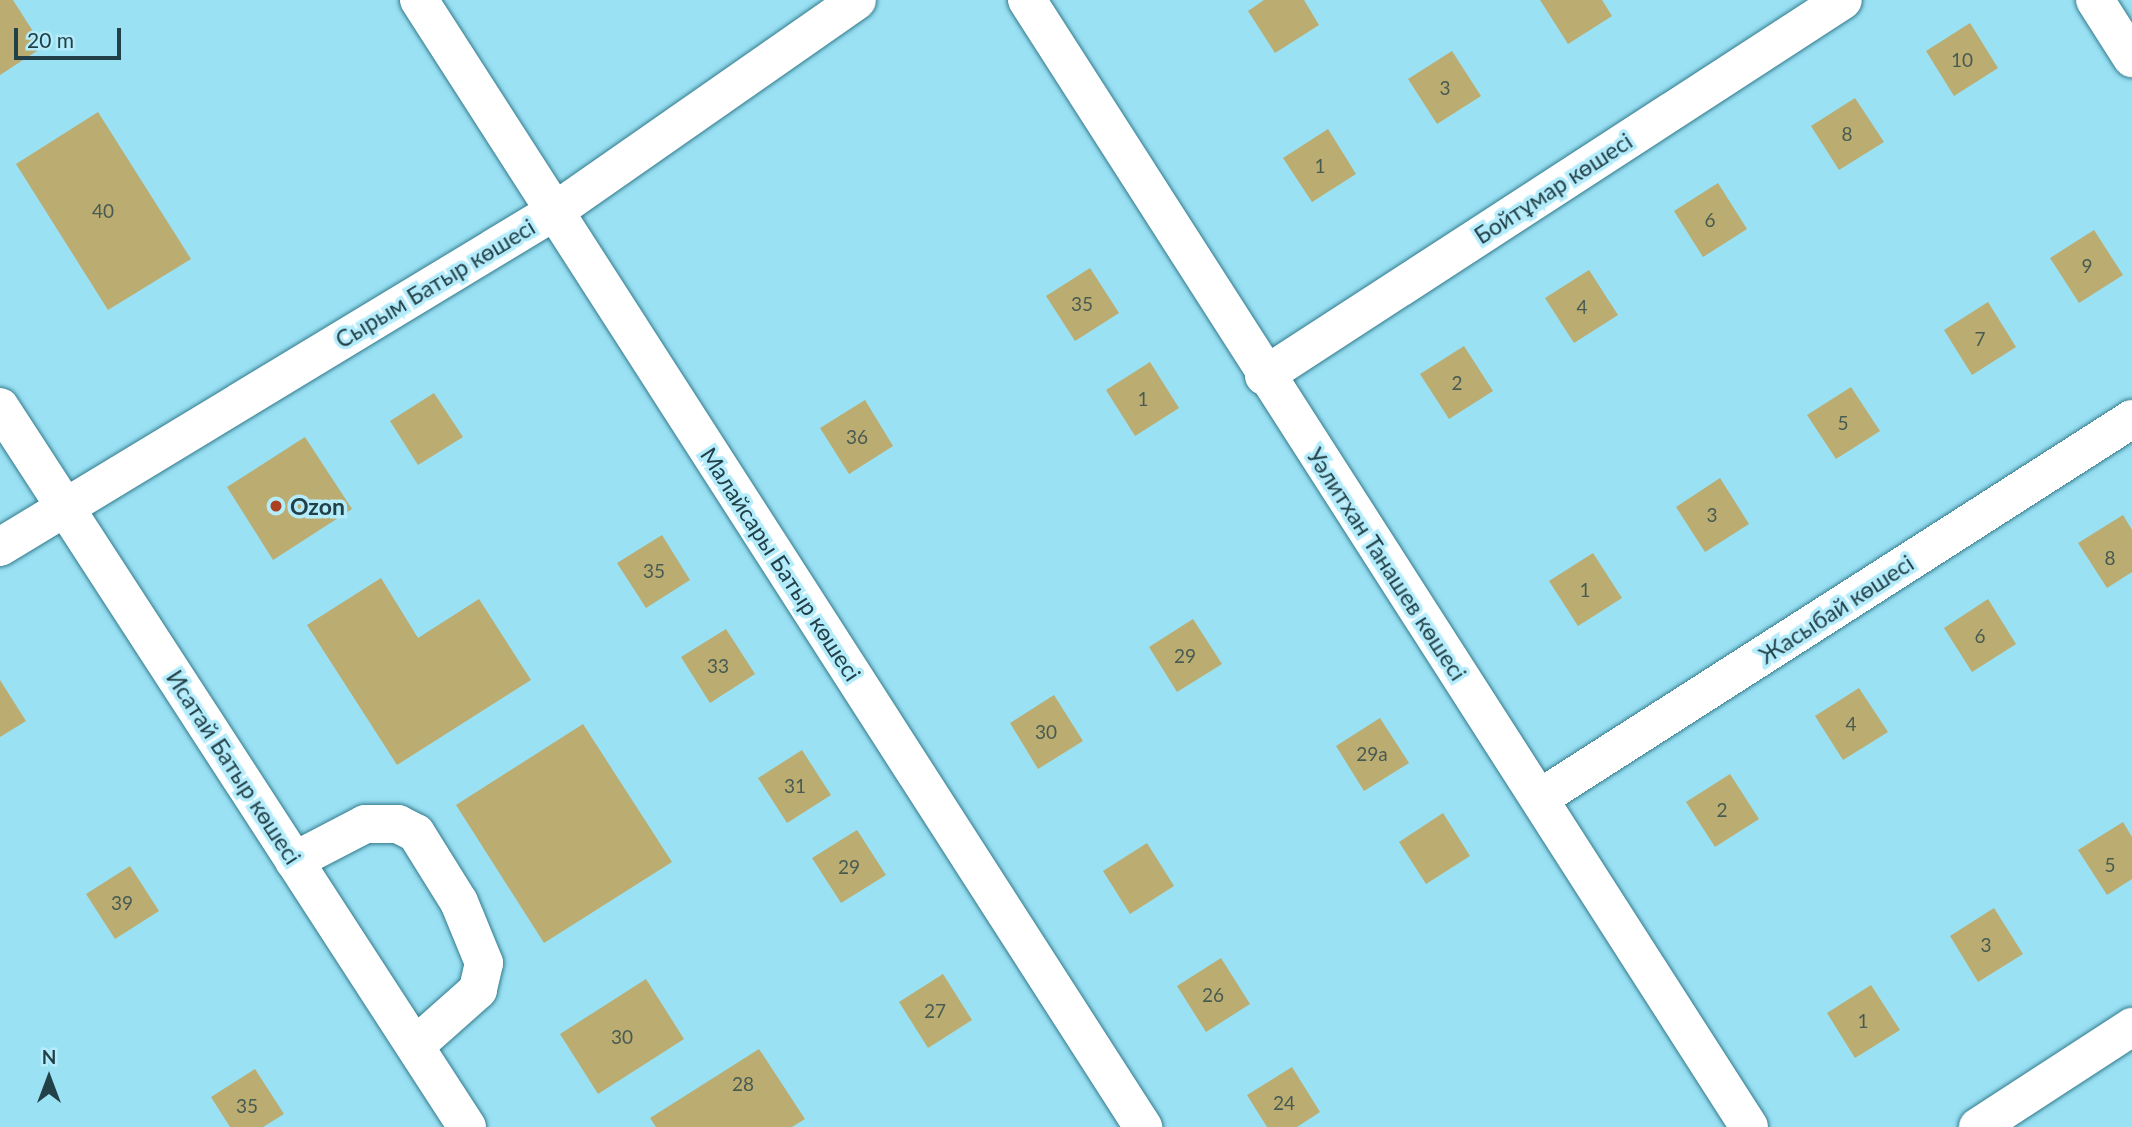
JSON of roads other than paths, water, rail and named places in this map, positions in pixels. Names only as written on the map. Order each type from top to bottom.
[{"type":"street","name":"Малайсары Батыр көшесі","points":[[419,0],[1143,1127]]},
{"type":"street","name":"Сырым Батыр көшесі","points":[[0,547],[555,211],[857,0]]},
{"type":"street","name":"Уәлитхан Танашев көшесі","points":[[1027,0],[1264,376],[1540,798],[1749,1127]]},
{"type":"street","name":"Бойтұмар көшесі","points":[[1264,376],[1843,0]]},
{"type":"street","points":[[2095,0],[2132,58]]},
{"type":"street","name":"Исатай Батыр көшесі","points":[[0,407],[467,1127]]},
{"type":"street","name":"Жасыбай көшесі","points":[[1540,798],[2132,419]]},
{"type":"street","points":[[294,861],[365,824],[398,824],[416,833],[458,902],[484,963],[478,990],[415,1046]]},
{"type":"street","points":[[1978,1127],[2132,1027]]},
{"type":"place","name":"Ozon","points":[[276,506]]}]
